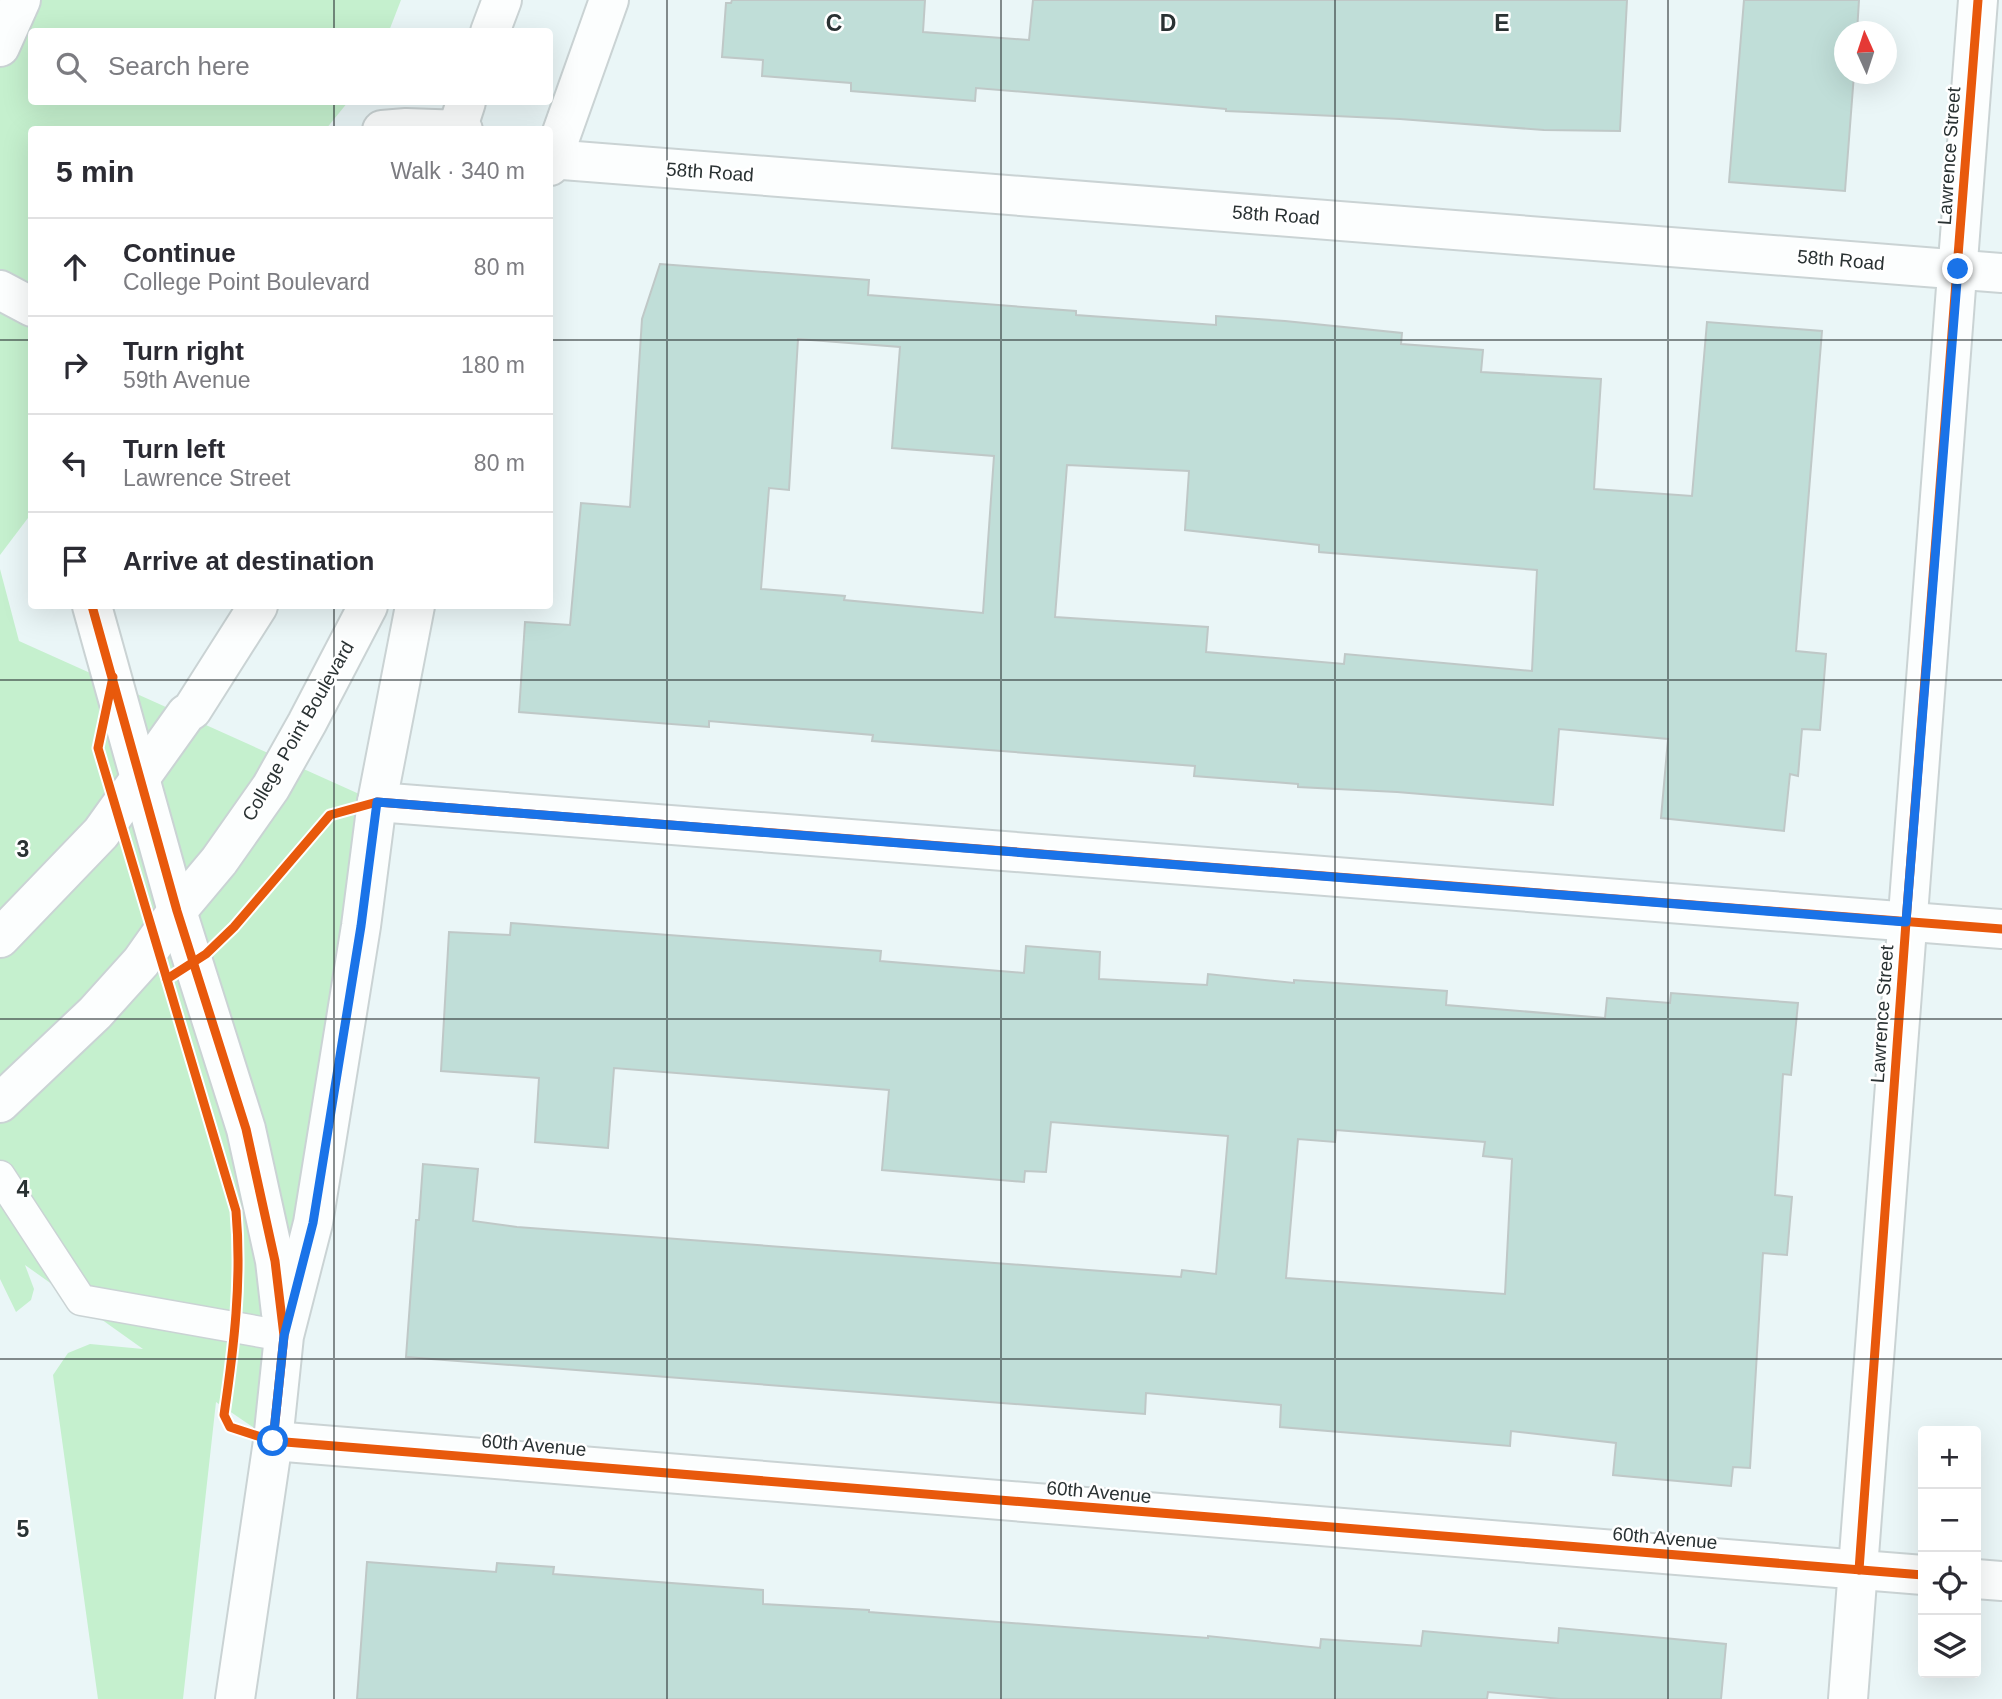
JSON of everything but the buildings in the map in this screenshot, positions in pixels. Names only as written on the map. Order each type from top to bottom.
[{"type":"main road","points":[[0,47],[21,0]]},
{"type":"main road","points":[[492,28],[502,0]]},
{"type":"main road","points":[[553,154],[609,0]]},
{"type":"main road","name":"Lawrence Street","points":[[1848,1699],[1978,0]]},
{"type":"main road","points":[[422,126],[461,122]]},
{"type":"main road","name":"58th Road","points":[[553,162],[1672,245],[2002,273]]},
{"type":"main road","points":[[0,290],[28,305]]},
{"type":"main road","points":[[93,609],[177,911],[246,1129],[275,1261],[284,1336]]},
{"type":"main road","points":[[0,938],[101,832],[192,710],[256,609]]},
{"type":"main road","name":"College Point Boulevard","points":[[0,1103],[96,1013],[141,962],[177,911],[219,861],[271,787],[366,609]]},
{"type":"main road","points":[[235,1699],[273,1441],[284,1336],[313,1223],[361,926],[377,802],[414,609]]},
{"type":"main road","points":[[377,802],[2002,929]]},
{"type":"main road","name":"60th Avenue","points":[[273,1441],[1918,1575]]},
{"type":"main road","points":[[1981,1579],[2002,1581]]},
{"type":"lane","points":[[0,1176],[81,1300],[284,1336]]},
{"type":"green space","points":[[0,0],[401,0],[390,28],[28,28],[28,105],[346,105],[328,126],[28,126],[28,518],[0,555]]},
{"type":"green space","points":[[0,569],[19,641],[377,802],[273,1441],[216,1402],[183,1699],[98,1699],[53,1375],[68,1353],[90,1344],[143,1349],[25,1265],[34,1289],[31,1300],[16,1312],[0,1279]]},
{"type":"cycle path","points":[[1859,1570],[1906,922],[1978,0]]},
{"type":"cycle path","points":[[93,609],[177,911],[246,1129],[275,1261],[284,1336],[273,1441]]},
{"type":"cycle path","points":[[113,677],[98,748],[236,1211],[236,1313],[224,1415],[230,1427],[273,1441],[1918,1575]]},
{"type":"cycle path","points":[[167,979],[206,954],[234,927],[330,815],[377,802],[2002,929]]},
{"type":"route","points":[[273,1441],[284,1336],[313,1223],[361,926],[377,802],[1906,922],[1958,269]]}]
